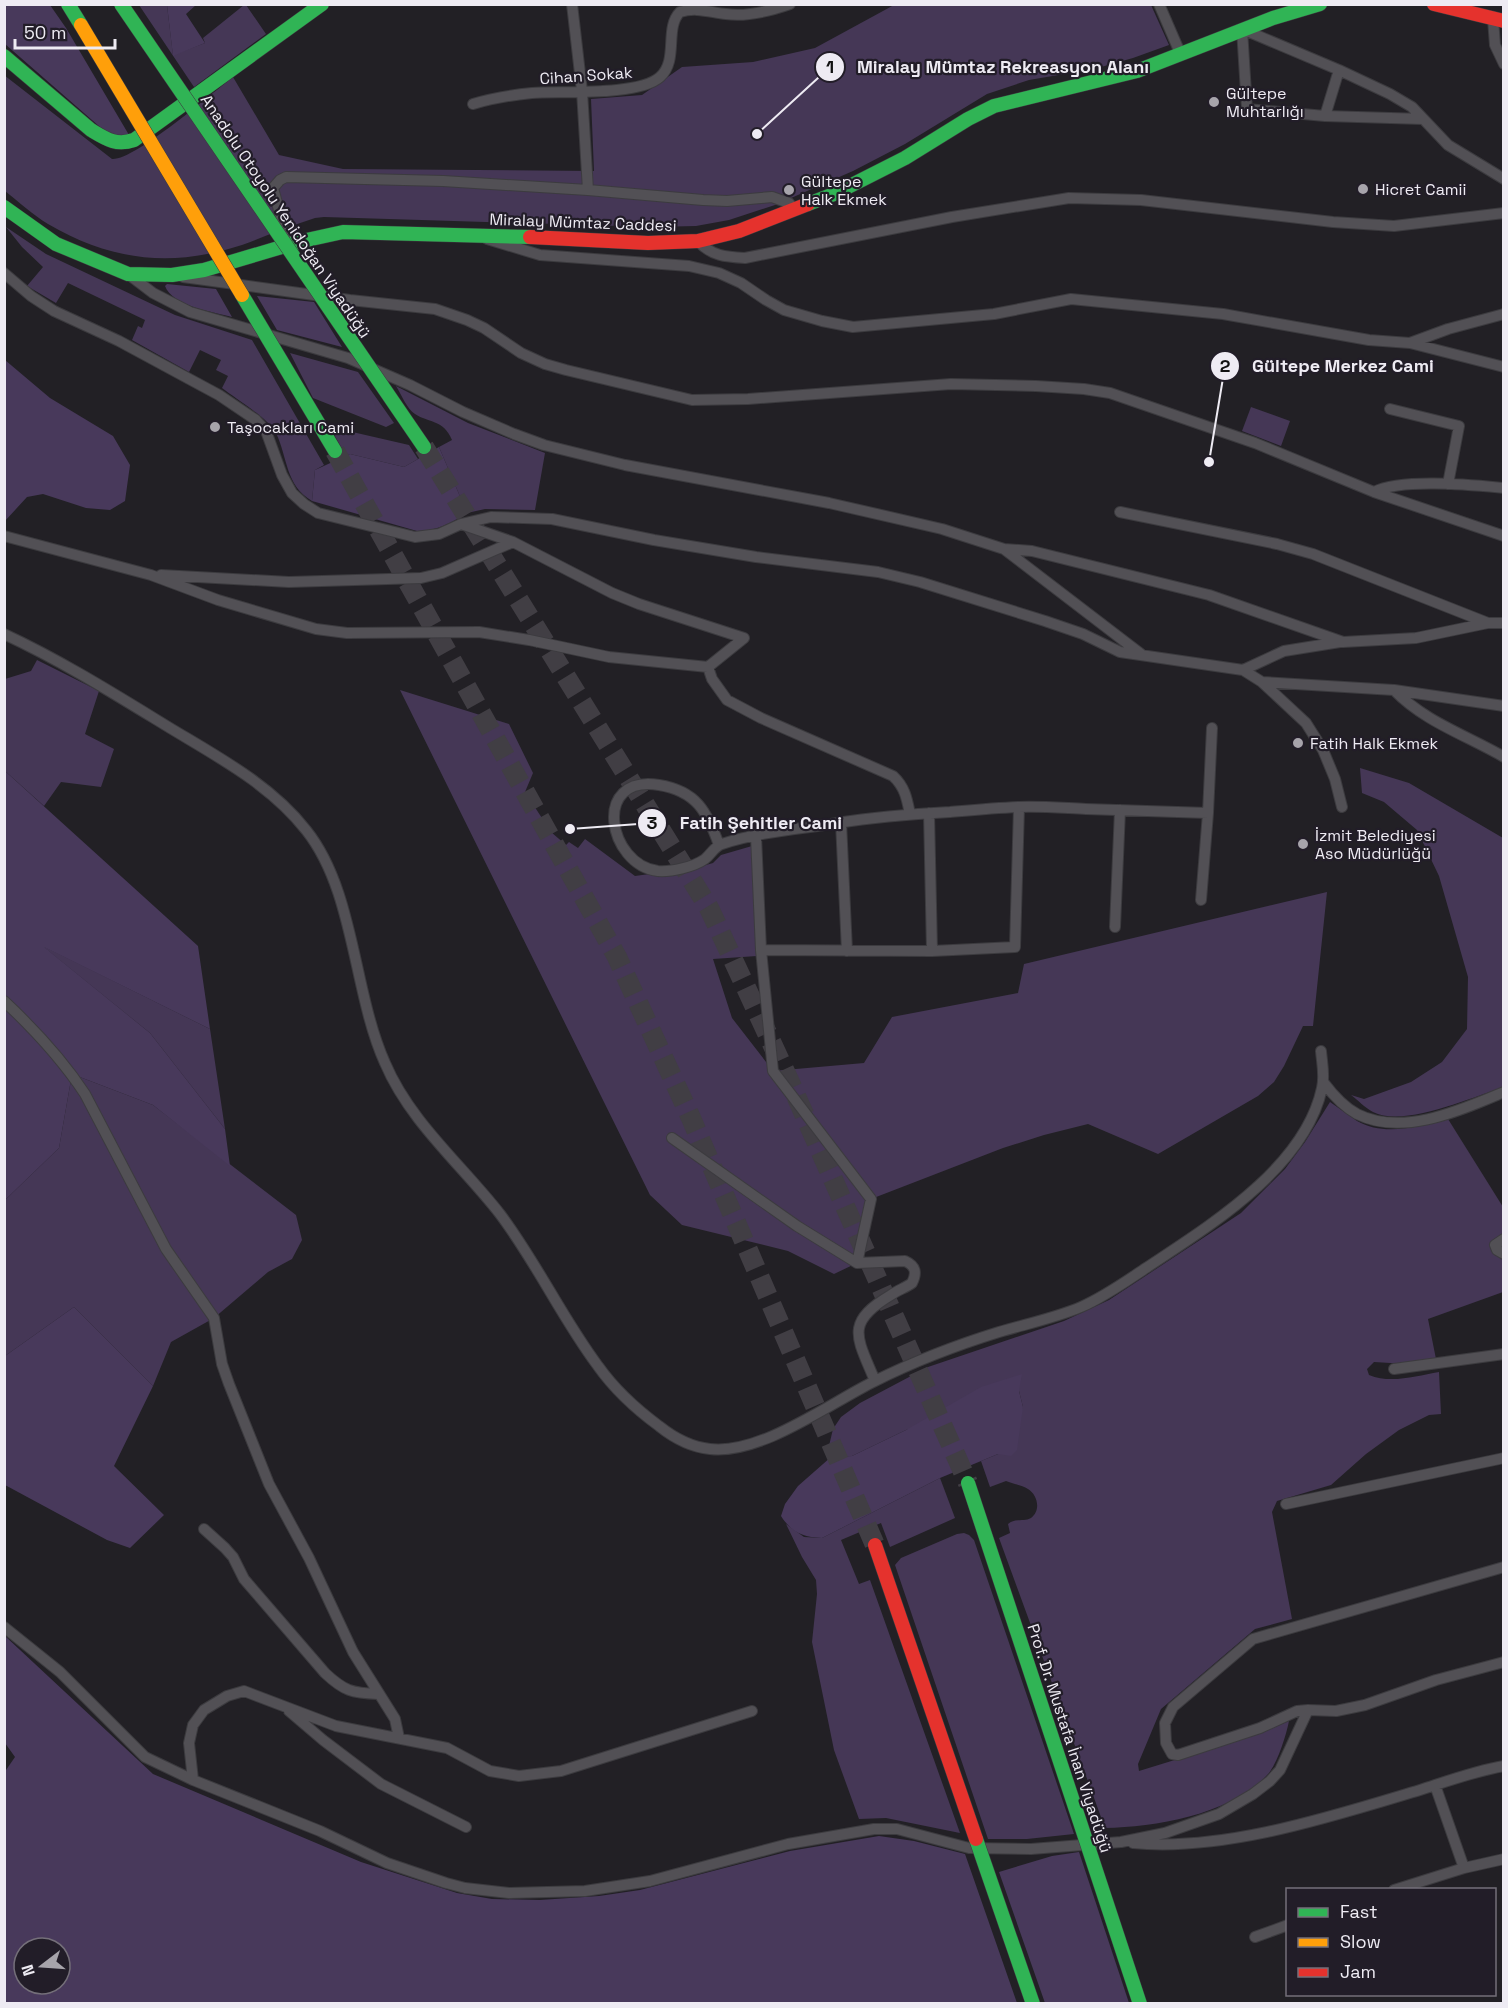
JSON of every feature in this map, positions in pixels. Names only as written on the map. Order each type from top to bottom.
[{"type":"main road","points":[[68,4],[335,451]]},
{"type":"main road","name":"Anadolu Otoyolu Yenidoğan Viyadüğü","points":[[121,4],[424,447]]},
{"type":"main road","points":[[4,56],[86,125],[112,141],[125,142],[134,140],[322,4]]},
{"type":"main road","name":"Miralay Mümtaz Caddesi","points":[[4,207],[57,244],[128,274],[172,275],[204,270],[343,232],[472,234],[648,243],[698,241],[739,231],[834,194],[882,171],[968,119],[994,106],[1041,93],[1114,78],[1181,55],[1242,29],[1277,10],[1320,4]]},
{"type":"main road","points":[[1434,4],[1498,20]]},
{"type":"main road","name":"Prof. Dr. Mustafa İnan Viyadüğü","points":[[968,1483],[1140,2004]]},
{"type":"main road","points":[[875,1545],[1033,2004]]},
{"type":"street","points":[[572,4],[582,91],[588,190]]},
{"type":"street","name":"Cihan Sokak","points":[[473,104],[500,97],[533,93],[638,87],[648,84],[662,75],[669,62],[673,22],[680,12],[694,9],[743,15],[790,4]]},
{"type":"street","points":[[1159,4],[1181,55]]},
{"type":"street","points":[[1498,20],[1496,45],[1503,64]]},
{"type":"street","points":[[1423,119],[1325,116],[1248,109],[1242,29],[1339,69],[1403,101],[1423,119],[1448,145],[1503,179]]},
{"type":"street","points":[[1325,116],[1339,69]]},
{"type":"street","points":[[289,245],[273,188],[285,177],[443,182],[727,201],[772,197],[789,203],[794,210]]},
{"type":"street","points":[[698,241],[710,252],[720,256],[745,258],[963,215],[1069,198],[1141,200],[1385,226],[1422,224],[1503,213]]},
{"type":"street","points":[[472,234],[540,255],[706,269],[741,283],[784,310],[842,326],[875,326],[994,314],[1071,299],[1113,301],[1157,308],[1200,310],[1368,339],[1410,343],[1503,367]]},
{"type":"street","points":[[4,273],[31,296],[54,311],[172,369],[219,395],[256,420],[266,431],[282,475],[292,493],[318,513],[415,537],[439,534],[461,524],[491,517],[552,519],[676,544],[756,557],[878,572],[920,582],[1046,621],[1083,634],[1120,652],[1243,670],[1262,682],[1295,711],[1315,736],[1335,779],[1342,807]]},
{"type":"street","points":[[128,274],[158,297],[190,312],[348,358],[402,381],[463,412],[544,445],[625,465],[829,503],[942,529],[1004,549],[1032,551],[1209,594],[1343,642]]},
{"type":"street","points":[[172,275],[435,309],[484,328],[521,353],[545,364],[692,400],[748,399],[941,384],[1036,386],[1110,393],[1245,439],[1374,492],[1503,536]]},
{"type":"street","points":[[1410,343],[1448,329],[1503,314]]},
{"type":"street","points":[[1390,409],[1459,426],[1448,484]]},
{"type":"street","points":[[1374,492],[1396,485],[1448,484],[1503,488]]},
{"type":"street","points":[[1120,512],[1277,544],[1313,554],[1488,623]]},
{"type":"street","points":[[4,536],[152,575],[218,600],[316,628],[347,633],[479,632],[609,657],[708,667],[744,638],[639,604],[513,542],[461,524]]},
{"type":"street","points":[[152,575],[289,582],[421,578],[442,573],[513,542]]},
{"type":"street","points":[[1004,549],[1144,656]]},
{"type":"street","points":[[1243,670],[1284,651],[1343,642],[1416,638],[1488,623],[1503,623]]},
{"type":"street","points":[[4,634],[103,687],[238,770],[288,809],[307,831],[321,851],[331,872],[353,948],[372,1031],[388,1071],[401,1094],[418,1118],[499,1214],[528,1254],[600,1369],[628,1401],[643,1414],[672,1437],[689,1445],[726,1450],[763,1440],[875,1381],[943,1351],[1081,1307],[1115,1289],[1223,1216],[1264,1179],[1299,1140],[1317,1107],[1324,1083],[1321,1051]]},
{"type":"street","points":[[708,667],[712,679],[727,700],[761,718],[894,776],[906,793],[910,814]]},
{"type":"street","points":[[1262,682],[1394,690],[1503,705]]},
{"type":"street","points":[[1394,690],[1431,719],[1503,757]]},
{"type":"street","points":[[1201,900],[1212,728]]},
{"type":"street","points":[[718,845],[705,813],[693,797],[682,790],[637,784],[622,793],[618,800],[614,818],[617,836],[632,856],[647,868],[658,871],[692,865],[704,860],[718,845],[756,836],[841,822],[910,814],[1019,807],[1208,813]]},
{"type":"street","points":[[761,950],[932,951],[1015,947],[1019,807]]},
{"type":"street","points":[[1115,927],[1120,810]]},
{"type":"street","points":[[929,813],[932,951]]},
{"type":"street","points":[[841,822],[847,951]]},
{"type":"street","points":[[756,836],[761,950],[773,1071],[871,1199],[857,1263]]},
{"type":"street","points":[[4,1001],[46,1042],[77,1081],[166,1249],[214,1318],[222,1364],[269,1484],[309,1558],[353,1652],[395,1719],[399,1738]]},
{"type":"street","points":[[1324,1083],[1336,1097],[1358,1114],[1379,1121],[1392,1122],[1420,1120],[1436,1116],[1475,1104],[1503,1092]]},
{"type":"street","points":[[672,1138],[797,1226],[857,1263],[905,1261],[912,1264],[915,1277],[912,1283],[872,1308],[862,1316],[859,1324],[861,1347],[875,1381]]},
{"type":"street","points":[[1503,1239],[1495,1245],[1495,1248],[1503,1254]]},
{"type":"street","points":[[1394,1369],[1503,1354]]},
{"type":"street","points":[[1286,1504],[1503,1458]]},
{"type":"street","points":[[204,1529],[233,1557],[244,1579],[325,1673],[348,1691],[378,1694]]},
{"type":"street","points":[[1503,1568],[1253,1639],[1173,1707],[1165,1723],[1166,1743],[1172,1754],[1178,1755],[1260,1728],[1297,1711],[1336,1711],[1365,1705],[1436,1680],[1503,1662]]},
{"type":"street","points":[[4,1627],[60,1672],[145,1757],[320,1831],[387,1863],[465,1888],[509,1893],[617,1888],[788,1844],[887,1827],[969,1848],[1031,1849],[1121,1842],[1165,1833],[1220,1814],[1253,1794],[1280,1770],[1308,1710]]},
{"type":"street","points":[[194,1779],[189,1743],[193,1725],[204,1710],[227,1696],[244,1691],[336,1726],[447,1748],[497,1773],[519,1776],[539,1775],[586,1764],[752,1711]]},
{"type":"street","points":[[282,1705],[381,1784],[466,1827]]},
{"type":"street","points":[[1121,1842],[1179,1845],[1263,1833],[1435,1785],[1468,1773],[1503,1766]]},
{"type":"street","points":[[1435,1785],[1464,1868]]},
{"type":"street","points":[[1400,1888],[1464,1868],[1503,1859]]},
{"type":"street","points":[[1255,1937],[1286,1925]]},
{"type":"shaded area","points":[[5,5],[50,5],[129,135],[114,136],[100,127],[5,44]]},
{"type":"shaded area","points":[[139,5],[167,5],[173,55],[205,43],[203,38],[244,5],[266,34],[194,87]]},
{"type":"shaded area","points":[[167,5],[196,5],[186,14],[205,43],[173,56]]},
{"type":"shaded area","points":[[894,5],[1151,5],[1169,45],[1094,69],[1029,80],[987,94],[905,144],[853,171],[775,205],[729,220],[696,226],[653,227],[324,217],[315,218],[242,245],[216,252],[191,257],[142,257],[95,246],[72,236],[31,213],[5,191],[4,75],[112,159],[123,157],[154,138],[233,77],[279,155],[343,169],[594,171],[591,99],[642,95],[682,67],[753,62],[815,48]]},
{"type":"shaded area","points":[[6,227],[46,254],[175,315],[252,340],[324,465],[315,470],[312,501],[303,495],[292,479],[280,442],[272,427],[222,388],[228,376],[216,370],[221,360],[200,350],[189,372],[132,340],[138,326],[142,328],[145,320],[68,283],[56,303],[27,286],[43,267],[22,247]]},
{"type":"shaded area","points":[[167,284],[216,289],[232,317],[204,310],[176,299],[169,293],[165,286]]},
{"type":"shaded area","points":[[257,296],[314,302],[342,347],[277,330]]},
{"type":"shaded area","points":[[290,353],[358,372],[394,423],[386,427],[313,398]]},
{"type":"shaded area","points":[[5,360],[50,398],[113,436],[130,465],[125,501],[110,510],[86,508],[43,494],[27,497],[5,521]]},
{"type":"shaded area","points":[[396,386],[468,423],[545,453],[535,510],[485,509],[467,513],[439,447],[452,440],[441,425],[412,412]]},
{"type":"shaded area","points":[[1251,407],[1290,421],[1281,446],[1242,431]]},
{"type":"shaded area","points":[[331,429],[409,445],[418,459],[404,467],[350,454],[346,456]]},
{"type":"shaded area","points":[[439,447],[467,513],[443,526],[417,531],[312,501],[315,470],[350,454],[404,467]]},
{"type":"shaded area","points":[[37,660],[99,691],[85,734],[114,749],[101,787],[61,782],[44,806],[5,771],[5,679],[31,671]]},
{"type":"shaded area","points":[[400,690],[509,724],[533,773],[525,792],[551,832],[566,845],[569,842],[578,848],[585,839],[635,876],[699,867],[713,863],[721,855],[752,846],[757,956],[713,959],[732,1018],[773,1071],[864,1063],[892,1017],[1018,993],[1024,964],[1327,892],[1313,1026],[1303,1026],[1274,1082],[1258,1096],[1158,1154],[1088,1124],[1003,1148],[871,1199],[857,1263],[834,1274],[788,1251],[682,1225],[650,1195]]},
{"type":"shaded area","points":[[1360,768],[1409,783],[1503,838],[1504,1087],[1457,1104],[1420,1114],[1386,1116],[1373,1112],[1351,1095],[1364,1099],[1411,1082],[1442,1062],[1467,1029],[1468,977],[1439,876],[1417,830],[1384,802],[1362,793]]},
{"type":"shaded area","points":[[5,771],[198,946],[210,1029],[44,947],[150,1033],[225,1129],[230,1166],[153,1105],[72,1074],[59,1148],[5,1200]]},
{"type":"shaded area","points":[[41,945],[210,1029],[225,1129],[150,1033]]},
{"type":"shaded area","points":[[72,1074],[153,1105],[296,1215],[302,1240],[292,1259],[268,1272],[214,1318],[171,1342],[153,1386],[74,1307],[5,1356],[5,1200],[59,1148]]},
{"type":"shaded area","points":[[1330,1102],[1357,1121],[1379,1128],[1402,1129],[1448,1119],[1503,1207],[1503,1239],[1495,1245],[1503,1254],[1503,1292],[1428,1319],[1436,1359],[1407,1364],[1374,1362],[1367,1369],[1369,1375],[1386,1379],[1439,1372],[1441,1414],[1429,1415],[1399,1430],[1366,1454],[1331,1485],[1277,1501],[1272,1512],[1292,1619],[1255,1629],[1161,1709],[1138,1764],[1139,1771],[1259,1734],[1289,1721],[1276,1762],[1269,1773],[1236,1799],[1193,1816],[1148,1825],[1105,1828],[999,1538],[1010,1533],[1008,1524],[1011,1522],[1028,1519],[1034,1515],[1037,1507],[1036,1499],[1023,1486],[1006,1481],[990,1487],[981,1461],[998,1454],[1023,1407],[1019,1391],[906,1430],[852,1456],[831,1457],[828,1450],[833,1429],[841,1417],[860,1403],[928,1367],[1064,1321],[1109,1300],[1241,1213],[1285,1169]]},
{"type":"shaded area","points":[[74,1307],[153,1386],[114,1466],[164,1515],[130,1548],[107,1540],[5,1485],[5,1356]]},
{"type":"shaded area","points":[[1022,1374],[1019,1391],[1023,1407],[1017,1450],[1011,1456],[998,1454],[940,1478],[822,1538],[798,1533],[781,1516],[785,1504],[798,1486],[831,1457],[852,1456],[906,1430],[981,1387]]},
{"type":"shaded area","points":[[940,1478],[955,1518],[890,1547],[881,1523],[841,1540],[859,1584],[870,1580],[960,1833],[886,1818],[859,1819],[834,1750],[812,1642],[817,1594],[816,1580],[786,1524],[804,1537],[822,1538]]},
{"type":"shaded area","points":[[964,1533],[974,1540],[1074,1834],[1027,1839],[988,1839],[895,1565],[901,1558]]},
{"type":"shaded area","points":[[5,1636],[153,1774],[361,1862],[457,1893],[492,1899],[540,1900],[599,1896],[640,1890],[790,1851],[879,1836],[914,1841],[965,1854],[1017,2003],[5,2003],[4,1773],[15,1757],[5,1743]]},
{"type":"shaded area","points":[[1079,1852],[1129,2003],[1045,2003],[999,1872],[1052,1856]]},
{"type":"tunnel","points":[[424,447],[709,908],[788,1078],[968,1483]]},
{"type":"tunnel","points":[[335,451],[617,957],[691,1118],[875,1545]]},
{"type":"traffic: fast","points":[[68,4],[81,25]]},
{"type":"traffic: fast","points":[[121,4],[424,447]]},
{"type":"traffic: fast","points":[[4,56],[91,130],[111,141],[128,142],[134,140],[322,4]]},
{"type":"traffic: fast","points":[[808,204],[834,194],[905,158],[968,119],[994,106],[1137,71],[1273,18],[1320,4]]},
{"type":"traffic: fast","points":[[4,207],[56,244],[128,274],[172,275],[204,270],[302,241],[343,232],[530,237]]},
{"type":"traffic: fast","points":[[242,295],[335,451]]},
{"type":"traffic: fast","points":[[968,1483],[1140,2004]]},
{"type":"traffic: fast","points":[[976,1839],[1033,2004]]},
{"type":"traffic: jam","points":[[1434,4],[1504,21]]},
{"type":"traffic: jam","points":[[530,237],[648,243],[698,241],[739,231],[808,204]]},
{"type":"traffic: jam","points":[[875,1545],[976,1839]]},
{"type":"traffic: slow","points":[[81,25],[242,295]]},
{"type":"place","name":"Gültepe Muhtarlığı","points":[[1214,102]]},
{"type":"place","name":"Miralay Mümtaz Rekreasyon Alanı","points":[[757,134]]},
{"type":"place","name":"Hicret Camii","points":[[1363,189]]},
{"type":"place","name":"Gültepe Halk Ekmek","points":[[789,190]]},
{"type":"place","name":"Taşocakları Cami","points":[[215,427]]},
{"type":"place","name":"Gültepe Merkez Cami","points":[[1209,462]]},
{"type":"place","name":"Fatih Halk Ekmek","points":[[1298,743]]},
{"type":"place","name":"Fatih Şehitler Cami","points":[[570,829]]},
{"type":"place","name":"İzmit Belediyesi Aso Müdürlüğü","points":[[1303,844]]}]
